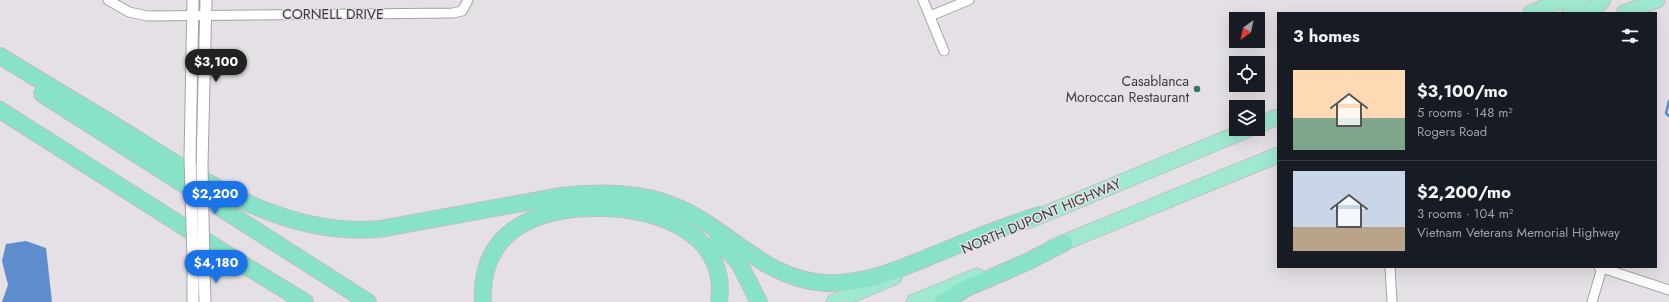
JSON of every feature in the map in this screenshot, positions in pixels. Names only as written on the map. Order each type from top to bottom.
[{"type":"highway","points":[[1533,12],[1555,3],[1576,7],[1603,0]]},
{"type":"highway","points":[[1628,12],[1652,5]]},
{"type":"highway","points":[[0,56],[225,193],[269,214],[302,224],[335,229],[369,230],[405,226],[560,196],[603,194],[642,198],[665,202],[685,210],[775,270],[799,279],[827,283],[856,281],[878,277],[1000,228],[1039,215]]},
{"type":"highway","points":[[0,67],[368,302]]},
{"type":"highway","points":[[0,110],[305,302]]},
{"type":"highway","points":[[1265,122],[1277,117]]},
{"type":"highway","name":"NORTH DUPONT HIGHWAY","points":[[834,302],[1003,233],[1039,215],[1231,136]]},
{"type":"highway","points":[[914,302],[1064,243],[1277,155]]},
{"type":"highway","points":[[642,198],[683,214],[718,239],[739,264],[759,302]]},
{"type":"highway","points":[[483,302],[483,284],[491,258],[500,244],[514,229],[529,219],[546,213],[566,209],[589,208],[622,209],[649,214],[671,221],[688,231],[706,248],[715,265],[720,284],[719,302]]},
{"type":"highway","points":[[943,302],[967,288],[1027,262],[1064,243]]},
{"type":"highway","points":[[244,265],[293,302]]},
{"type":"street","name":"CORNELL DRIVE","points":[[108,0],[129,12],[147,16],[206,14],[453,13],[462,11],[468,0]]},
{"type":"street","points":[[193,0],[190,158],[193,302]]},
{"type":"street","points":[[205,302],[202,165],[206,0]]},
{"type":"street","points":[[923,0],[944,52]]},
{"type":"street","points":[[930,16],[969,0]]},
{"type":"street","points":[[1390,268],[1392,302]]},
{"type":"street","points":[[1592,302],[1601,268],[1669,290]]},
{"type":"water","points":[[26,241],[46,248],[52,302],[2,302],[8,285],[2,261],[6,244]]},
{"type":"waterway","points":[[1669,101],[1666,113],[1669,116]]},
{"type":"place","name":"Casablanca Moroccan Restaurant","points":[[1197,89]]}]
